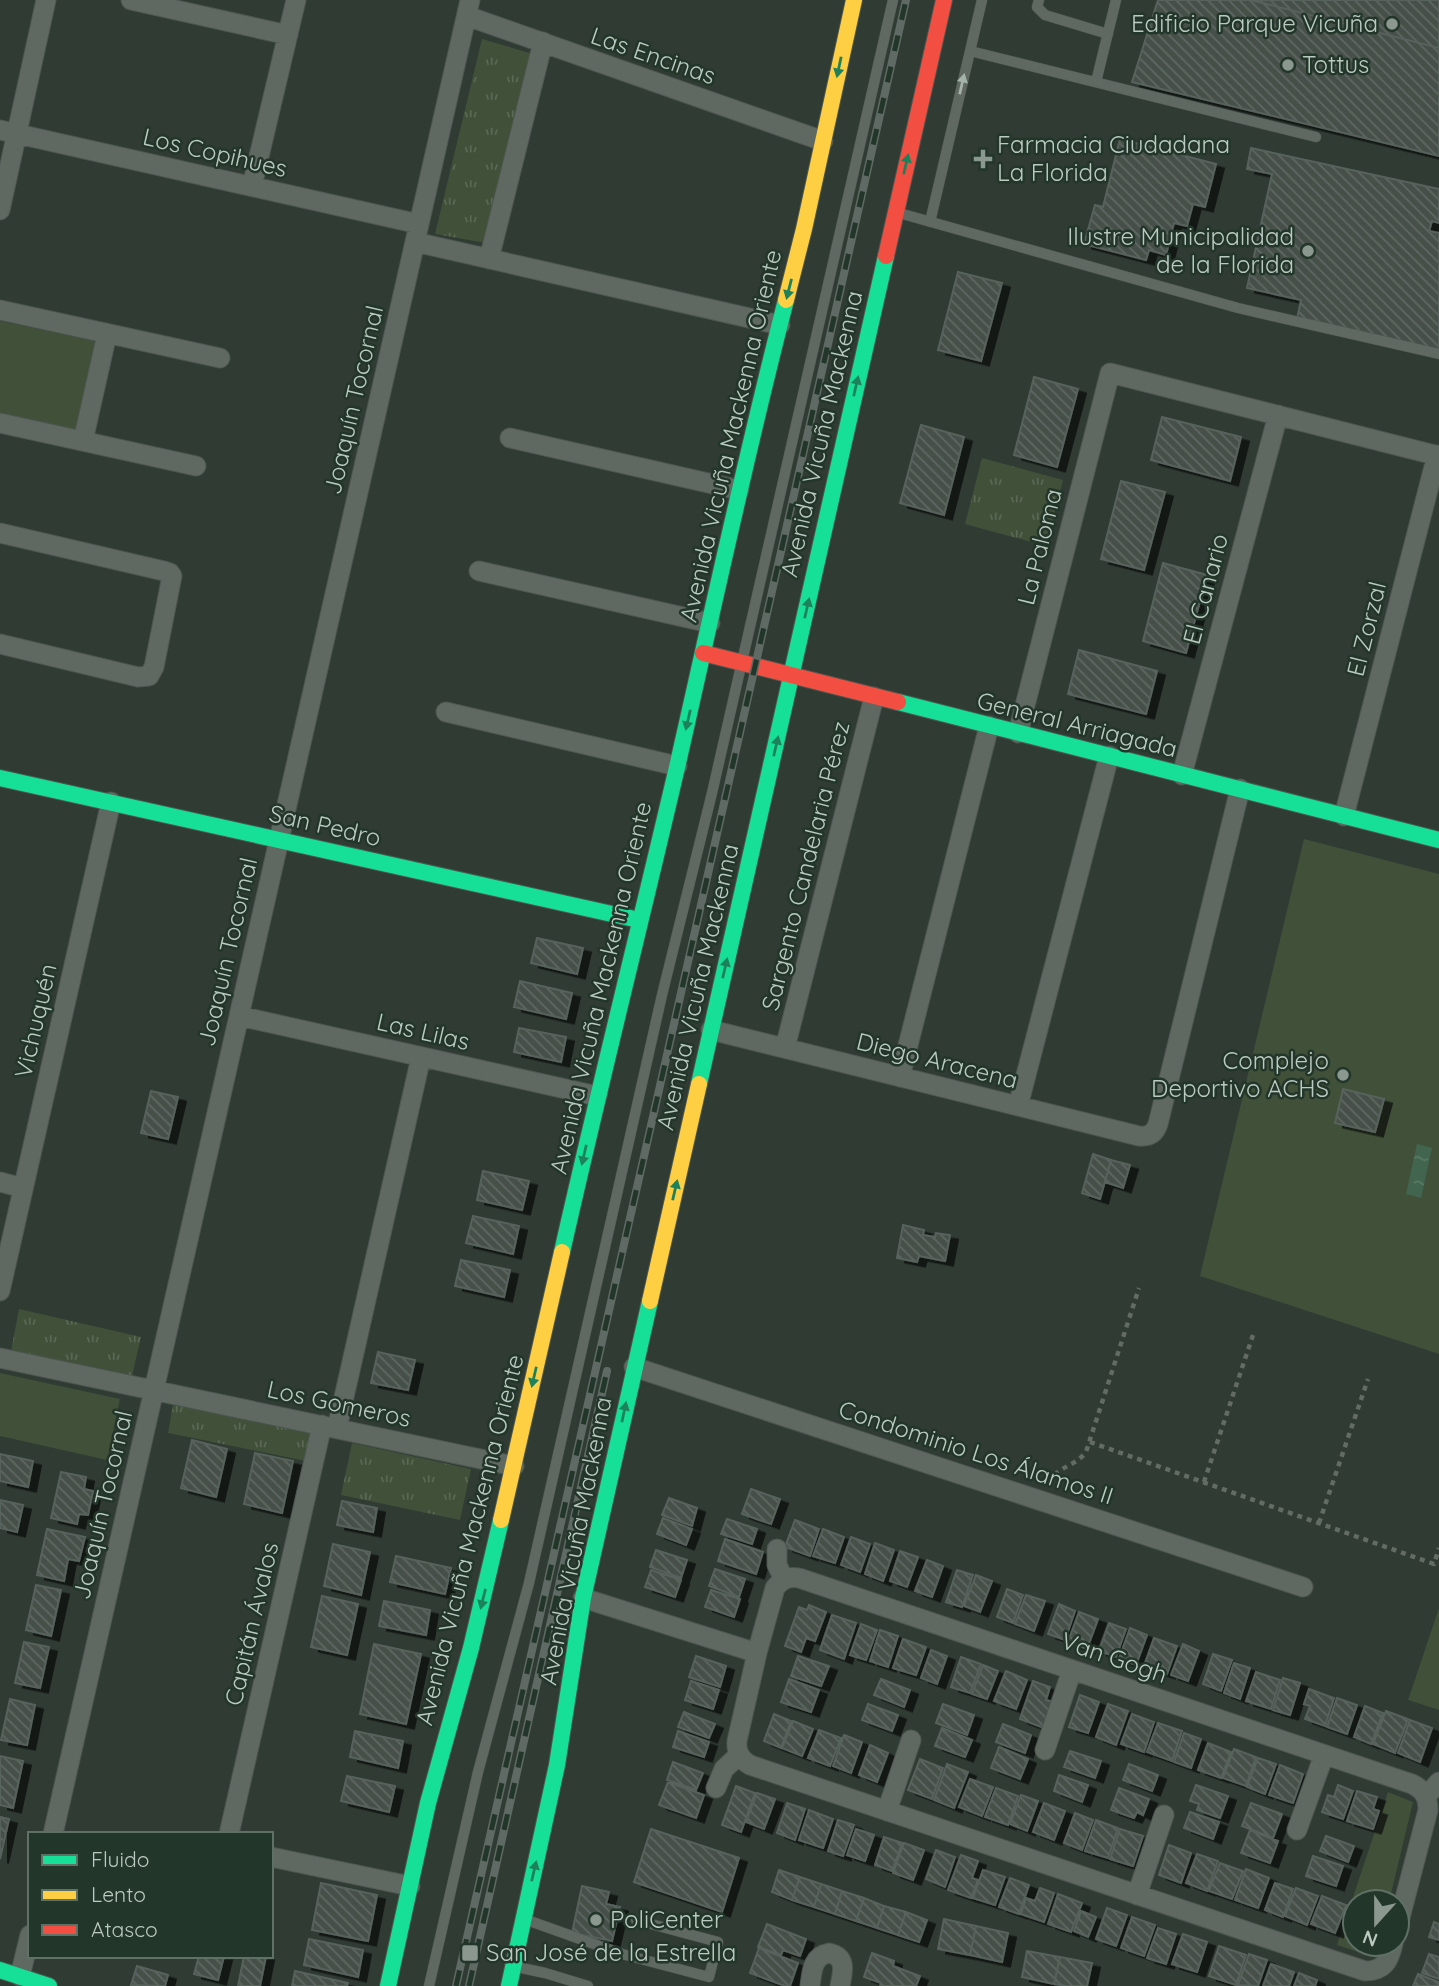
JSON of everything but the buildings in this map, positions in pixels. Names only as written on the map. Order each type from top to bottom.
[{"type":"main road","name":"Avenida Vicuña Mackenna Oriente","points":[[388,1986],[434,1779],[474,1636],[514,1466],[597,1096],[677,766],[854,0]]},
{"type":"main road","name":"Avenida Vicuña Mackenna","points":[[509,1986],[557,1765],[583,1598],[944,0]]},
{"type":"main road","name":"General Arriagada","points":[[703,653],[1439,840]]},
{"type":"main road","name":"San Pedro","points":[[0,778],[639,920]]},
{"type":"main road","points":[[0,1970],[49,1986]]},
{"type":"street","points":[[0,210],[8,132],[46,0]]},
{"type":"street","points":[[131,0],[288,35]]},
{"type":"street","points":[[251,186],[296,0]]},
{"type":"street","name":"Las Encinas","points":[[469,8],[542,43],[823,141]]},
{"type":"street","name":"Joaquín Tocornal","points":[[53,1832],[469,8]]},
{"type":"street","points":[[489,259],[542,43]]},
{"type":"street","name":"Los Copihues","points":[[8,132],[251,186],[417,233],[489,259],[780,325]]},
{"type":"street","points":[[0,310],[220,358]]},
{"type":"street","points":[[83,441],[107,334]]},
{"type":"street","name":"La Paloma","points":[[1018,733],[1110,373],[1278,415]]},
{"type":"street","points":[[1278,415],[1438,455]]},
{"type":"street","name":"El Canario","points":[[1182,775],[1278,415]]},
{"type":"street","points":[[0,423],[196,466]]},
{"type":"street","points":[[510,438],[739,489]]},
{"type":"street","name":"El Zorzal","points":[[1344,816],[1438,455]]},
{"type":"street","points":[[0,533],[170,573],[172,579],[154,667],[149,676],[138,677],[0,644]]},
{"type":"street","points":[[478,571],[710,623]]},
{"type":"street","name":"Sargento Candelaria Pérez","points":[[785,1048],[874,697]]},
{"type":"street","points":[[446,712],[677,766]]},
{"type":"street","points":[[900,1077],[989,726]]},
{"type":"street","points":[[1018,1106],[1109,756]]},
{"type":"street","name":"Diego Aracena","points":[[711,1030],[1139,1136],[1151,1135],[1158,1124],[1240,789]]},
{"type":"street","name":"Vichuquén","points":[[0,1291],[111,802]]},
{"type":"street","name":"Las Lilas","points":[[239,1016],[597,1096]]},
{"type":"street","name":"Capitán Ávalos","points":[[229,1832],[421,1057]]},
{"type":"street","points":[[0,1182],[23,1188]]},
{"type":"street","name":"Los Gomeros","points":[[0,1358],[514,1466]]},
{"type":"street","name":"Condominio Los Álamos II","points":[[634,1367],[1303,1587]]},
{"type":"street","points":[[777,1549],[777,1565],[784,1579],[775,1588],[737,1741],[736,1748],[743,1761],[1365,1971],[1379,1978],[1389,1958]]},
{"type":"street","name":"Van Gogh","points":[[784,1579],[799,1578],[1324,1755],[1432,1788],[1408,1888]]},
{"type":"street","points":[[583,1598],[757,1653]]},
{"type":"street","points":[[1045,1750],[1072,1670]]},
{"type":"street","points":[[887,1811],[911,1740]]},
{"type":"street","points":[[716,1788],[724,1769],[739,1755]]},
{"type":"street","points":[[1297,1830],[1324,1755]]},
{"type":"street","points":[[1137,1895],[1164,1815]]},
{"type":"street","points":[[273,1857],[410,1886]]},
{"type":"street","points":[[20,1976],[28,1944]]},
{"type":"street","points":[[810,1986],[815,1961],[818,1956],[829,1953],[840,1958],[843,1964],[840,1986]]},
{"type":"lane","points":[[429,1986],[478,1772],[529,1583],[662,995],[709,806],[893,0]]},
{"type":"lane","points":[[930,222],[982,0]]},
{"type":"lane","points":[[1039,0],[1037,7],[1045,15],[1108,34]]},
{"type":"lane","points":[[1096,82],[1116,0]]},
{"type":"lane","points":[[970,51],[1316,137]]},
{"type":"lane","points":[[895,212],[1238,308],[1439,354]]},
{"type":"lane","points":[[523,1919],[622,1954],[709,1977],[718,1942],[636,1920]]},
{"type":"lane","points":[[514,1966],[587,1986]]},
{"type":"path","points":[[1043,1501],[1052,1476],[1062,1468],[1076,1463],[1086,1452],[1139,1288]]},
{"type":"path","points":[[1204,1482],[1254,1332]]},
{"type":"path","points":[[1319,1523],[1368,1379]]},
{"type":"path","points":[[1090,1442],[1434,1564],[1439,1548]]},
{"type":"green space","points":[[482,39],[533,54],[486,243],[435,234]]},
{"type":"green space","points":[[0,321],[95,341],[75,435],[0,419]]},
{"type":"green space","points":[[982,458],[1063,480],[1046,546],[965,524]]},
{"type":"green space","name":"Complejo Deportivo ACHS","points":[[1304,839],[1439,874],[1439,1354],[1200,1276]]},
{"type":"green space","points":[[19,1309],[141,1337],[132,1376],[11,1351]]},
{"type":"green space","points":[[0,1373],[120,1399],[107,1460],[0,1436]]},
{"type":"green space","points":[[173,1405],[311,1432],[306,1461],[168,1433]]},
{"type":"green space","points":[[352,1443],[471,1469],[460,1520],[341,1495]]},
{"type":"green space","points":[[1439,1608],[1439,1710],[1408,1700]]},
{"type":"green space","points":[[1388,1792],[1413,1802],[1392,1888],[1356,1888]]},
{"type":"water","points":[[1417,1144],[1432,1148],[1421,1198],[1406,1194]]},
{"type":"railway","points":[[456,1986],[906,0]]},
{"type":"railway","points":[[469,1986],[607,1371]]},
{"type":"traffic: fast","points":[[699,1084],[886,256]]},
{"type":"traffic: fast","points":[[562,1252],[786,300]]},
{"type":"traffic: fast","points":[[898,702],[1439,840]]},
{"type":"traffic: fast","points":[[0,778],[639,920]]},
{"type":"traffic: fast","points":[[509,1986],[557,1765],[583,1598],[650,1301]]},
{"type":"traffic: fast","points":[[388,1986],[428,1803],[471,1648],[501,1520]]},
{"type":"traffic: fast","points":[[0,1970],[49,1986]]},
{"type":"traffic: slow","points":[[786,300],[854,0]]},
{"type":"traffic: slow","points":[[650,1301],[699,1084]]},
{"type":"traffic: slow","points":[[501,1520],[562,1252]]},
{"type":"traffic: jam","points":[[886,256],[944,0]]},
{"type":"traffic: jam","points":[[703,653],[898,702]]},
{"type":"place","name":"Edificio Parque Vicuña","points":[[1392,24]]},
{"type":"place","name":"Tottus","points":[[1288,65]]},
{"type":"place","name":"Farmacia Ciudadana La Florida","points":[[983,159]]},
{"type":"place","name":"Ilustre Municipalidad de la Florida","points":[[1308,251]]},
{"type":"place","name":"Complejo Deportivo ACHS","points":[[1343,1075]]},
{"type":"place","name":"PoliCenter","points":[[596,1920]]},
{"type":"place","name":"San José de la Estrella","points":[[470,1953]]}]
